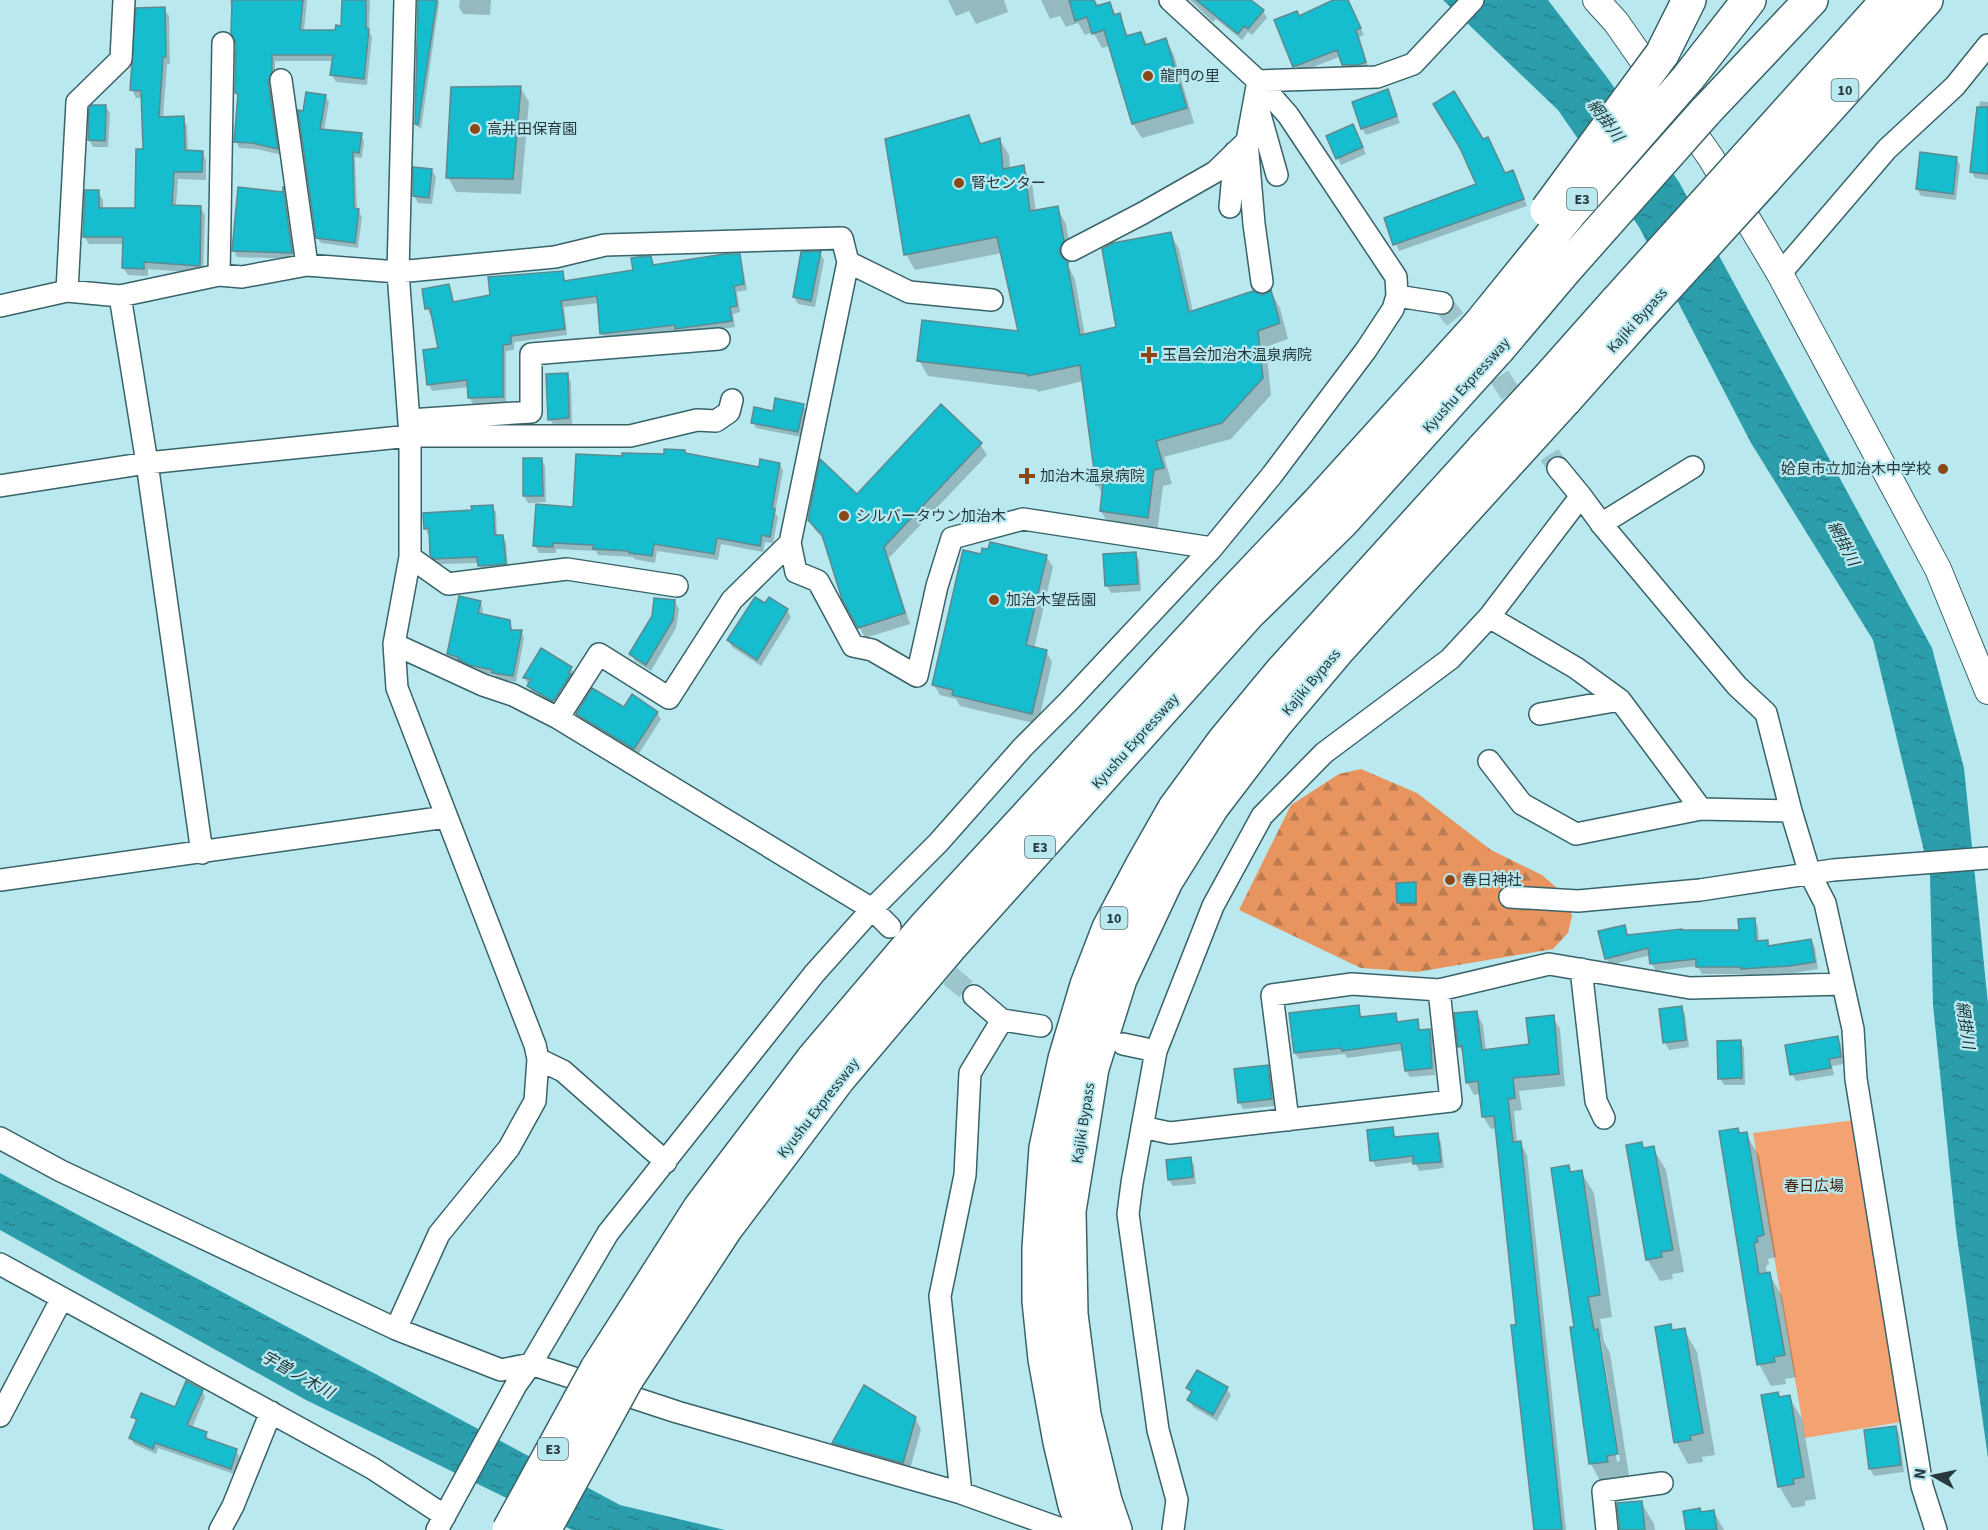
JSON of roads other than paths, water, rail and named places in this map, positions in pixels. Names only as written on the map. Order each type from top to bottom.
[{"type":"highway","points":[[1472,321],[1558,195],[1662,54],[1689,0]]},
{"type":"highway","name":"Kyushu Expressway","points":[[544,1530],[612,1375],[700,1208],[813,1059],[925,927],[1318,502],[1472,321],[1688,78],[1749,0]]},
{"type":"highway","name":"Kyushu Expressway","points":[[509,1530],[612,1375],[839,1078],[949,948],[1248,614],[1342,522],[1472,321],[1564,271],[1705,112],[1791,0]]},
{"type":"highway","points":[[1705,112],[1811,0]]},
{"type":"highway","name":"Kajiki Bypass","points":[[1755,170],[1888,0]]},
{"type":"highway","name":"Kajiki Bypass","points":[[1089,1519],[1084,1414],[1071,1314],[1069,1210],[1092,1068],[1120,979],[1166,881],[1212,807],[1276,723],[1494,457],[1755,170],[1926,0]]},
{"type":"street","points":[[67,291],[77,102],[122,59],[124,0]]},
{"type":"street","points":[[396,1329],[439,1234],[509,1148],[535,1101],[538,1059],[535,1045],[397,688],[393,644],[410,557],[410,428],[398,272],[405,0]]},
{"type":"street","points":[[0,1263],[372,1468],[445,1517],[516,1385],[531,1364],[608,1233],[814,974],[872,909],[938,843],[1023,747],[1212,548],[1272,475],[1366,350],[1393,309],[1397,296],[1396,277],[1288,115],[1257,90],[1170,0]]},
{"type":"street","points":[[1257,90],[1377,76],[1413,64],[1473,0]]},
{"type":"street","points":[[1596,0],[1616,22],[1711,158],[1780,274],[1938,569],[1988,691]]},
{"type":"street","points":[[219,275],[223,43]]},
{"type":"street","points":[[1780,274],[1887,149],[1955,86],[1988,45]]},
{"type":"street","points":[[281,80],[307,265]]},
{"type":"street","points":[[1230,207],[1241,147],[1257,90]]},
{"type":"street","points":[[1257,90],[1277,175]]},
{"type":"street","points":[[1072,250],[1215,172],[1241,147]]},
{"type":"street","points":[[1241,147],[1262,282]]},
{"type":"street","points":[[0,306],[67,291],[120,296],[219,275],[242,277],[307,265],[398,272],[555,258],[605,245],[842,238],[848,262],[790,543],[796,572],[818,581],[853,646],[872,650],[917,676],[937,586],[952,538],[1023,519],[1212,548]]},
{"type":"street","points":[[848,262],[909,292],[992,300]]},
{"type":"street","points":[[120,296],[147,463],[202,853]]},
{"type":"street","points":[[1397,296],[1472,321]]},
{"type":"street","points":[[0,486],[147,463],[531,412],[531,354],[719,339]]},
{"type":"street","points":[[410,428],[630,436],[697,420],[716,421],[729,412],[732,400]]},
{"type":"street","points":[[1601,524],[1693,466]]},
{"type":"street","points":[[1558,468],[1601,524],[1737,686],[1766,713],[1810,874],[1826,903],[1853,1029],[1856,1079],[1907,1395],[1923,1486],[1936,1530]]},
{"type":"street","points":[[1173,1530],[1177,1500],[1158,1430],[1128,1214],[1156,1051],[1213,906],[1262,816],[1324,753],[1450,659],[1489,617],[1581,496]]},
{"type":"street","points":[[558,717],[598,654],[669,698],[732,600],[790,543]]},
{"type":"street","points":[[410,557],[448,584],[567,569],[677,586]]},
{"type":"street","points":[[1489,617],[1576,668],[1620,700],[1701,809]]},
{"type":"street","points":[[393,644],[483,685],[513,695],[558,717],[872,909],[891,927]]},
{"type":"street","points":[[1540,714],[1620,700]]},
{"type":"street","points":[[1489,761],[1522,804],[1576,834],[1701,809],[1791,811]]},
{"type":"street","points":[[0,880],[446,817]]},
{"type":"street","points":[[1510,897],[1578,901],[1700,890],[1844,870],[1988,858]]},
{"type":"street","points":[[1288,1120],[1272,995],[1352,984],[1439,990],[1550,964],[1690,988],[1843,984]]},
{"type":"street","points":[[1581,969],[1596,1101],[1604,1118]]},
{"type":"street","points":[[1142,1127],[1170,1133],[1451,1101],[1439,990]]},
{"type":"street","points":[[974,996],[1002,1020],[1041,1026]]},
{"type":"street","points":[[961,1493],[940,1296],[965,1175],[969,1073],[1002,1020]]},
{"type":"street","points":[[1123,1044],[1156,1051]]},
{"type":"street","points":[[538,1059],[563,1071],[666,1162]]},
{"type":"street","points":[[0,1138],[61,1171],[396,1329],[501,1370],[531,1364],[677,1412],[961,1493],[1089,1519]]},
{"type":"street","points":[[0,1416],[62,1298]]},
{"type":"street","points":[[220,1530],[271,1412]]},
{"type":"street","points":[[1607,1530],[1603,1491],[1662,1483]]},
{"type":"water","name":"網掛川","points":[[1443,0],[1548,0],[1609,80],[1679,182],[1932,648],[1964,768],[1988,1004],[1988,1458],[1956,1230],[1933,1005],[1930,876],[1873,640],[1751,443],[1639,227],[1558,110]]},
{"type":"water","name":"宇曽ノ木川","points":[[0,1173],[620,1505],[725,1530],[572,1530],[306,1400],[0,1230]]},
{"type":"tunnel","points":[[1442,303],[1494,368],[1558,468]]},
{"type":"tunnel","points":[[926,956],[974,996]]},
{"type":"place","name":"龍門の里","points":[[1148,76]]},
{"type":"place","name":"高井田保育園","points":[[475,129]]},
{"type":"place","name":"腎センター","points":[[959,183]]},
{"type":"place","name":"玉昌会加治木温泉病院","points":[[1149,355]]},
{"type":"place","name":"姶良市立加治木中学校","points":[[1943,469]]},
{"type":"place","name":"加治木温泉病院","points":[[1027,476]]},
{"type":"place","name":"シルバータウン加治木","points":[[844,516]]},
{"type":"place","name":"加治木望岳園","points":[[994,600]]},
{"type":"place","name":"春日神社","points":[[1450,880]]},
{"type":"park label","name":"春日広場","points":[[1814,1186]]}]
